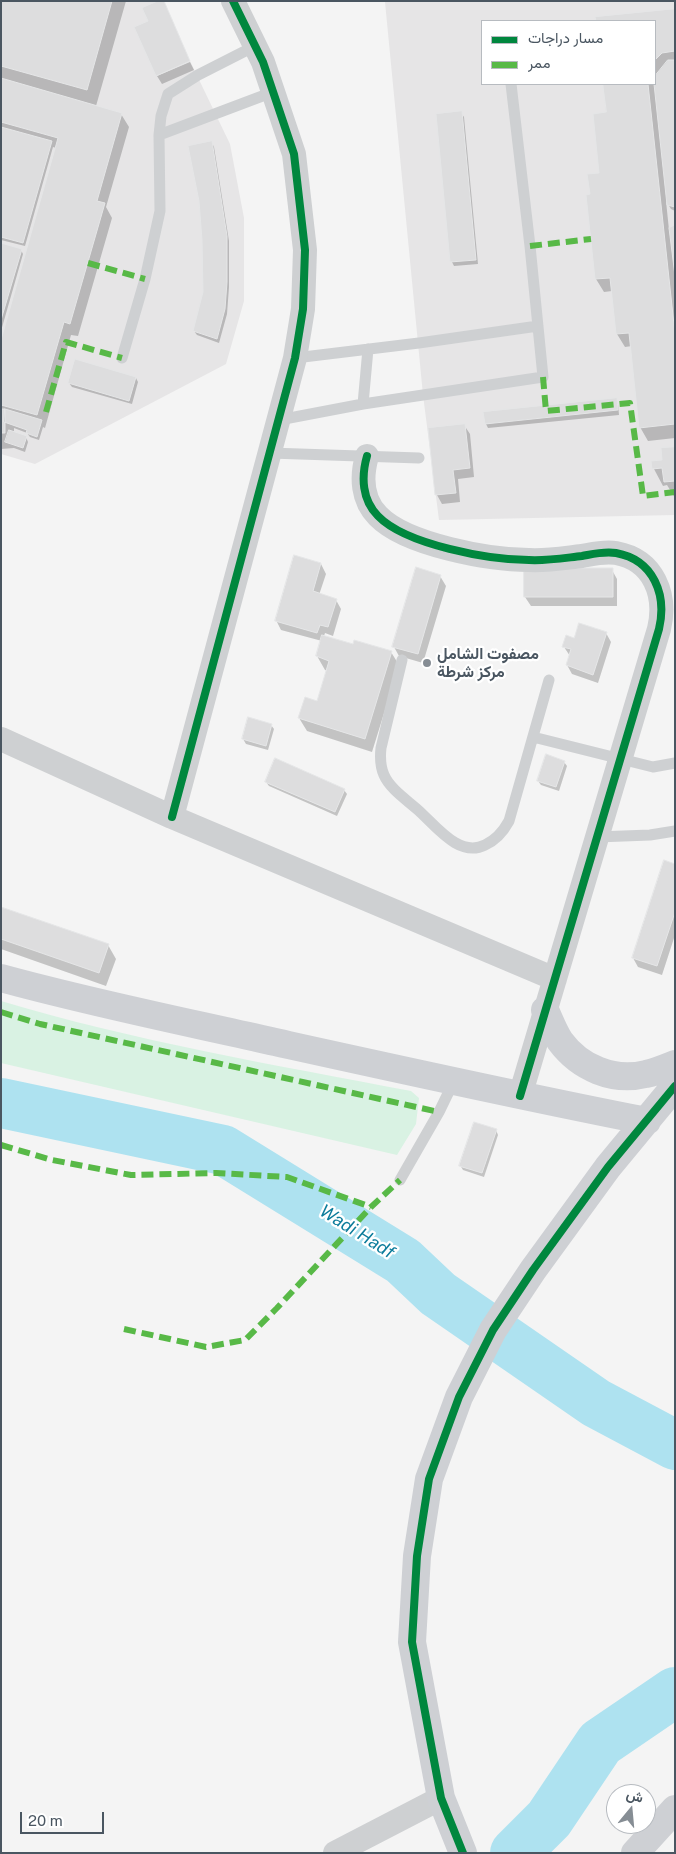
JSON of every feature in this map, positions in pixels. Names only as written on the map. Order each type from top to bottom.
[{"type":"street","points":[[172,817],[295,358],[303,309],[305,250],[294,154],[263,62],[233,1]]},
{"type":"street","points":[[367,456],[363,468],[365,494],[377,516],[387,524],[414,537],[451,550],[500,559],[540,560],[603,552],[617,553],[642,565],[652,575],[662,601],[662,615],[520,1096]]},
{"type":"street","points":[[1,740],[172,817],[555,979]]},
{"type":"street","points":[[1,978],[58,994],[520,1096],[646,1121]]},
{"type":"street","points":[[545,1010],[560,1041],[570,1053],[598,1071],[613,1076],[629,1076],[646,1074],[675,1064]]},
{"type":"street","points":[[464,1853],[441,1798],[412,1642],[417,1556],[429,1479],[459,1397],[493,1330],[533,1270],[608,1167],[675,1086]]},
{"type":"street","points":[[335,1853],[441,1798]]},
{"type":"street","points":[[635,1853],[675,1809]]},
{"type":"lane","points":[[122,358],[145,279],[160,211],[159,135],[161,116],[168,94],[255,46]]},
{"type":"lane","points":[[278,420],[363,404],[543,377],[530,246],[510,85]]},
{"type":"lane","points":[[159,135],[273,92]]},
{"type":"lane","points":[[295,358],[538,326]]},
{"type":"lane","points":[[363,404],[368,349]]},
{"type":"lane","points":[[270,453],[419,458]]},
{"type":"lane","points":[[402,660],[381,748],[381,766],[389,783],[453,842],[460,846],[474,848],[482,847],[495,839],[505,828],[511,814],[550,680]]},
{"type":"lane","points":[[533,737],[653,767],[675,764]]},
{"type":"lane","points":[[597,837],[650,835],[675,831]]},
{"type":"lane","points":[[400,1180],[439,1112],[454,1081]]},
{"type":"shaded area","points":[[1,1],[164,1],[190,61],[230,144],[244,218],[244,301],[226,364],[35,464],[1,454]]},
{"type":"shaded area","points":[[675,1],[675,515],[439,520],[423,395],[385,2]]},
{"type":"green space","points":[[1,1001],[153,1040],[411,1091],[419,1098],[416,1124],[397,1155],[1,1063]]},
{"type":"building","points":[[1,1],[112,1],[87,90],[1,66]]},
{"type":"building","points":[[158,1],[164,1],[190,61],[156,76],[134,27],[148,21],[142,8]]},
{"type":"building","points":[[675,9],[675,51],[662,53],[656,59],[656,20],[596,20],[595,17]]},
{"type":"building","points":[[668,60],[675,60],[675,207],[667,205],[654,85],[656,85],[656,75]]},
{"type":"building","points":[[1,78],[122,113],[97,201],[105,203],[70,324],[64,322],[37,415],[1,405],[1,340],[58,138],[1,122]]},
{"type":"building","points":[[603,85],[648,85],[675,334],[675,424],[639,428],[629,333],[616,334],[610,278],[595,279],[586,195],[590,194],[587,174],[599,173],[593,114],[606,112]]},
{"type":"building","points":[[462,111],[476,260],[450,262],[436,114]]},
{"type":"building","points":[[1,127],[52,141],[23,243],[1,237]]},
{"type":"building","points":[[212,141],[227,236],[225,309],[217,339],[193,331],[203,292],[202,240],[199,201],[188,146]]},
{"type":"building","points":[[675,225],[675,276],[669,228]]},
{"type":"building","points":[[1,243],[22,249],[1,320]]},
{"type":"building","points":[[75,359],[136,377],[129,401],[68,383]]},
{"type":"building","points":[[617,398],[618,410],[485,424],[483,412]]},
{"type":"building","points":[[1,409],[5,409],[5,433],[1,433]]},
{"type":"building","points":[[5,409],[42,420],[37,437],[26,433],[27,430],[4,422]]},
{"type":"building","points":[[465,424],[470,468],[453,470],[456,493],[435,495],[428,428]]},
{"type":"building","points":[[9,430],[27,436],[23,448],[5,442]]},
{"type":"building","points":[[675,447],[675,481],[664,482],[662,468],[652,469],[651,461],[662,460],[661,448]]},
{"type":"building","points":[[294,555],[321,563],[313,591],[337,599],[328,627],[320,625],[317,633],[275,621]]},
{"type":"building","points":[[416,567],[441,575],[418,654],[392,647]]},
{"type":"building","points":[[524,568],[613,568],[613,597],[524,597]]},
{"type":"building","points":[[579,623],[607,632],[593,675],[566,665],[571,649],[562,647],[566,635],[574,638]]},
{"type":"building","points":[[322,635],[353,644],[354,640],[392,651],[365,739],[298,718],[305,697],[317,701],[329,661],[316,656]]},
{"type":"building","points":[[248,717],[272,724],[266,746],[242,739]]},
{"type":"building","points":[[546,754],[565,761],[556,787],[537,781]]},
{"type":"building","points":[[275,758],[345,789],[335,812],[265,782]]},
{"type":"building","points":[[664,860],[675,864],[675,912],[657,966],[632,958]]},
{"type":"building","points":[[1,907],[109,944],[99,973],[1,939]]},
{"type":"building","points":[[474,1122],[497,1129],[482,1173],[459,1166]]},
{"type":"waterway","name":"Wadi Hadf","points":[[1,1103],[223,1150],[403,1261],[438,1294],[596,1403],[675,1445]]},
{"type":"waterway","points":[[515,1853],[549,1819],[600,1743],[675,1692]]},
{"type":"marked path","points":[[530,246],[591,239]]},
{"type":"marked path","points":[[88,263],[145,279]]},
{"type":"marked path","points":[[46,412],[66,342],[122,358]]},
{"type":"marked path","points":[[543,377],[546,411],[630,403],[643,496],[675,492]]},
{"type":"marked path","points":[[1,1012],[40,1024],[439,1112]]},
{"type":"marked path","points":[[1,1145],[52,1160],[131,1175],[216,1173],[287,1177],[371,1207]]},
{"type":"marked path","points":[[124,1329],[206,1347],[245,1340],[371,1207],[400,1180]]},
{"type":"cycle path","points":[[172,817],[295,358],[303,309],[305,250],[294,154],[263,62],[233,1]]},
{"type":"cycle path","points":[[367,456],[364,488],[369,503],[378,516],[408,535],[449,549],[512,559],[549,560],[616,553],[640,563],[655,581],[659,592],[661,604],[659,629],[520,1096]]},
{"type":"cycle path","points":[[463,1853],[441,1798],[412,1642],[417,1556],[429,1479],[459,1397],[493,1330],[533,1270],[608,1167],[675,1086]]},
{"type":"place","name":"مصفوت الشامل مركز شرطة","points":[[427,663]]}]
